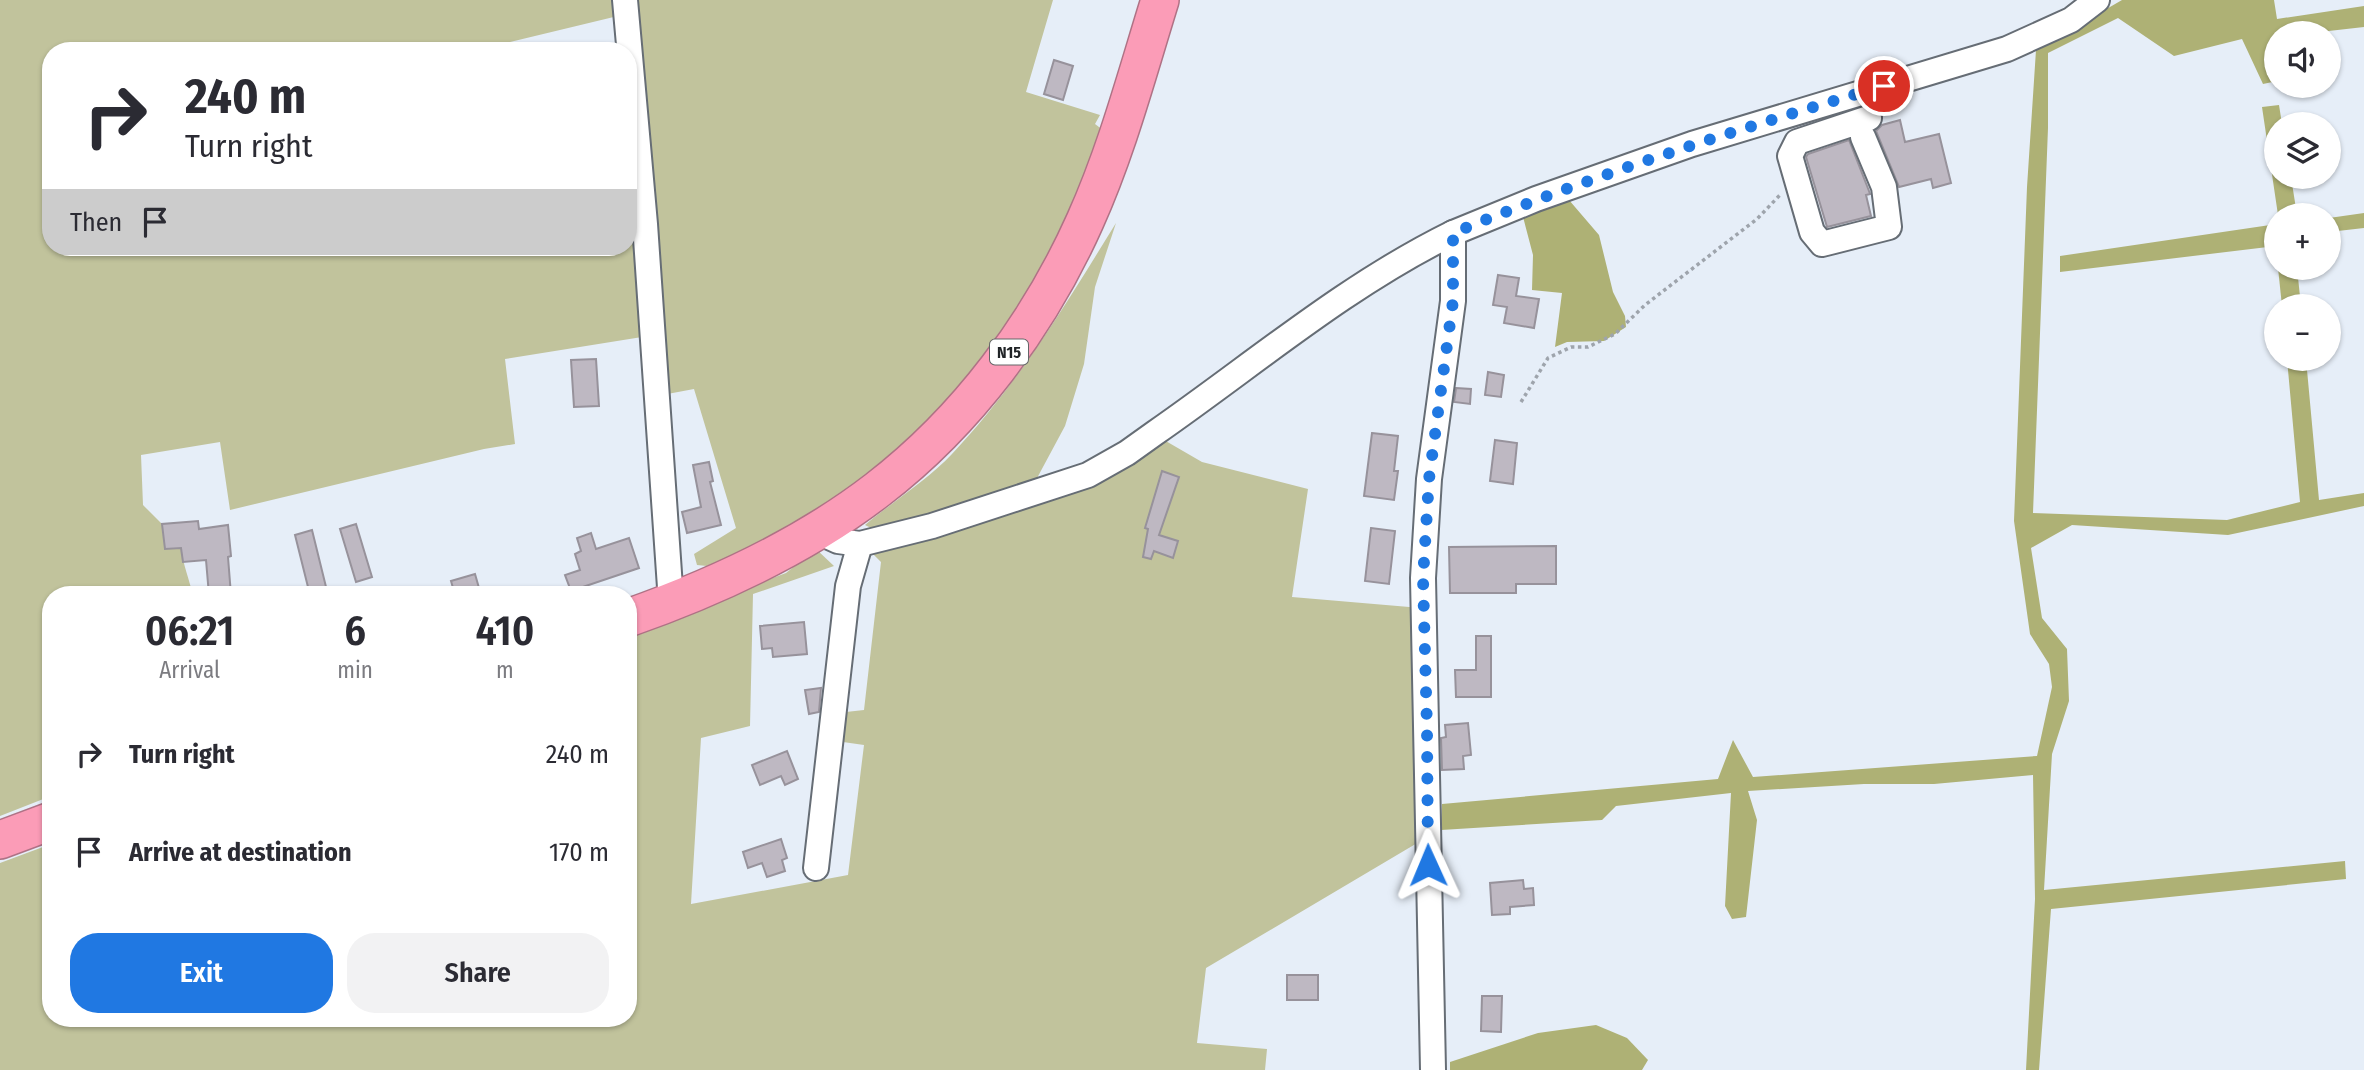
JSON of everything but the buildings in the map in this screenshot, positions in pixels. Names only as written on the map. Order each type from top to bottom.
[{"type":"highway","name":"N15","points":[[637,615],[709,587],[773,556],[878,490],[934,440],[988,380],[1037,313],[1085,221],[1113,149],[1160,0]]},
{"type":"highway","points":[[0,840],[42,824]]},
{"type":"street","points":[[625,0],[629,42]]},
{"type":"street","points":[[816,531],[838,541],[860,544],[932,526],[1088,475],[1127,453],[1343,296],[1415,252],[1453,233],[1549,194],[1692,144],[2007,49],[2070,20],[2097,0]]},
{"type":"street","points":[[1829,102],[1858,127],[1884,187],[1889,227],[1822,244],[1812,232],[1790,156],[1797,142],[1858,127]]},
{"type":"street","points":[[637,134],[671,602]]},
{"type":"street","points":[[1433,1070],[1423,578],[1429,479],[1453,301],[1453,233]]},
{"type":"street","points":[[816,868],[848,586],[860,544]]},
{"type":"path","points":[[1521,402],[1548,358],[1571,347],[1588,346],[1615,334],[1645,305],[1757,219],[1782,193],[1786,185],[1797,181]]},
{"type":"green space","points":[[0,0],[621,0],[622,15],[510,42],[42,42],[42,256],[636,256],[642,337],[505,359],[515,444],[484,449],[230,510],[220,442],[141,455],[143,505],[162,524],[165,549],[181,548],[191,586],[42,586],[42,800],[0,816]]},
{"type":"green space","points":[[635,0],[1053,0],[1026,92],[1100,115],[1095,124],[1103,130],[1070,214],[1035,281],[996,343],[928,425],[830,507],[744,552],[707,566],[697,565],[694,554],[736,528],[694,389],[662,395]]},
{"type":"green space","points":[[2122,0],[2274,0],[2277,19],[2364,6],[2364,27],[2341,30],[2341,21],[2264,21],[2263,84],[2242,39],[2174,56],[2118,18],[2048,53],[2048,128],[2033,513],[2227,520],[2300,502],[2288,371],[2307,371],[2319,500],[2364,493],[2364,506],[2228,535],[2072,525],[2031,548],[2042,618],[2067,649],[2069,701],[2052,754],[2044,890],[2345,861],[2346,879],[2051,909],[2039,1070],[2026,1070],[2035,899],[2033,775],[1934,784],[1864,784],[1748,791],[1757,820],[1746,917],[1732,919],[1725,906],[1731,793],[1616,806],[1602,820],[1441,830],[1442,804],[1718,779],[1733,740],[1753,777],[2037,756],[2052,687],[2049,664],[2030,634],[2014,521],[2027,187],[2036,50]]},
{"type":"green space","points":[[2279,105],[2280,112],[2264,112],[2264,120],[2262,107]]},
{"type":"green space","points":[[2274,189],[2293,189],[2295,203],[2276,203]]},
{"type":"green space","points":[[1569,200],[1599,235],[1613,292],[1625,316],[1626,327],[1604,341],[1567,342],[1555,347],[1562,293],[1532,290],[1533,255],[1522,213]]},
{"type":"green space","points":[[2364,213],[2364,228],[2341,231],[2341,216]]},
{"type":"green space","points":[[1116,223],[1095,287],[1084,364],[1065,426],[1036,480],[875,530],[865,525],[933,472],[976,427],[1040,343]]},
{"type":"green space","points":[[2264,226],[2264,247],[2060,272],[2060,256]]},
{"type":"green space","points":[[2279,280],[2298,280],[2300,294],[2281,294]]},
{"type":"green space","points":[[1164,440],[1202,462],[1308,489],[1292,597],[1421,608],[1424,839],[1206,968],[1197,1043],[1267,1049],[1265,1070],[0,1070],[0,863],[42,847],[42,1027],[637,1027],[637,629],[786,573],[816,549],[834,566],[753,594],[750,726],[701,738],[691,904],[848,875],[864,745],[843,742],[846,712],[864,710],[881,562],[872,553]]},
{"type":"green space","points":[[1596,1025],[1627,1038],[1648,1060],[1642,1070],[1450,1070],[1450,1062],[1538,1033]]},
{"type":"route","points":[[1428,865],[1423,578],[1429,479],[1453,301],[1453,233],[1536,199],[1692,144],[1884,86]]}]
